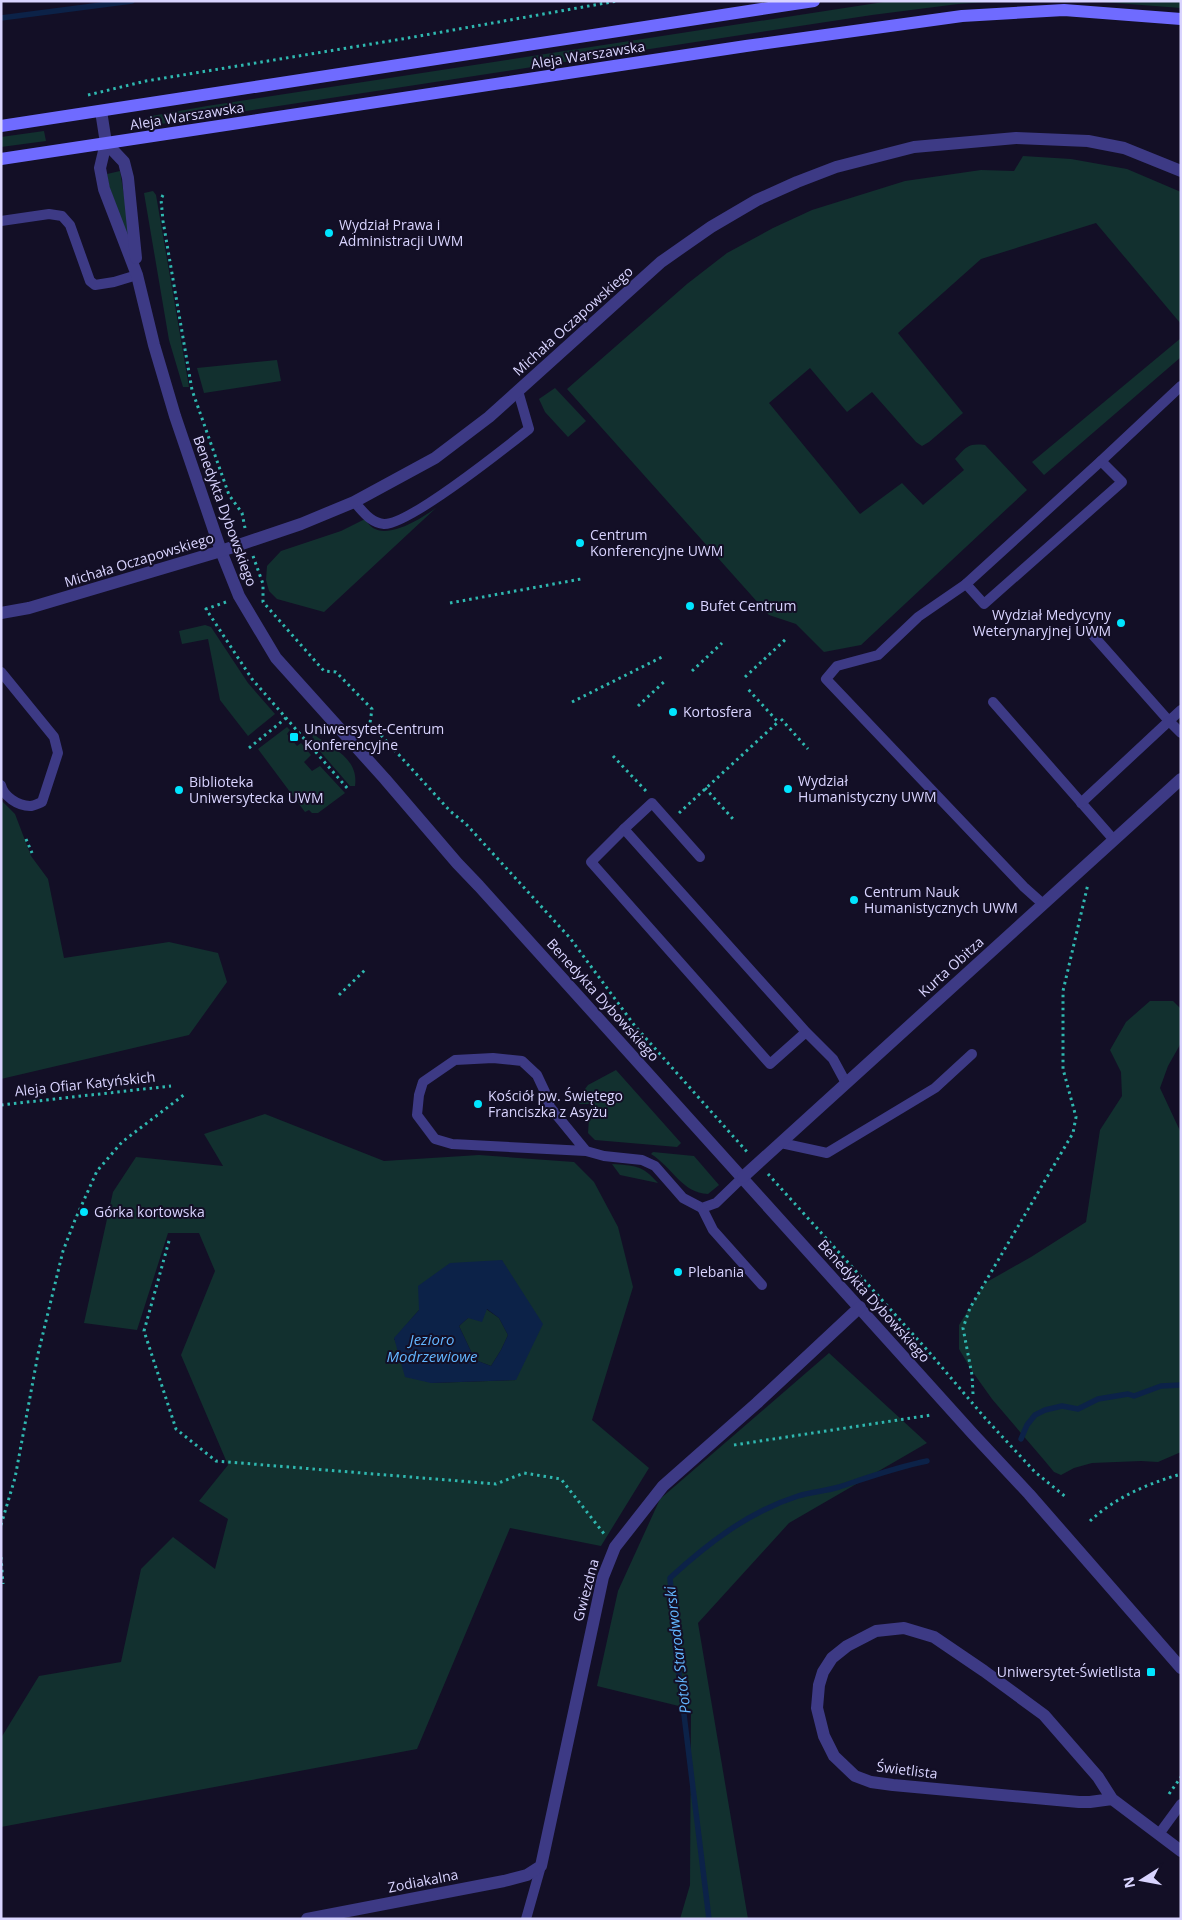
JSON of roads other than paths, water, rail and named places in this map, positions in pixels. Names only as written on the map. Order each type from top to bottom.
[{"type":"main road","name":"Aleja Warszawska","points":[[1,126],[814,1]]},
{"type":"main road","name":"Aleja Warszawska","points":[[1,159],[746,46],[962,16],[1064,10],[1181,19]]},
{"type":"street","name":"Benedykta Dybowskiego","points":[[101,111],[106,143],[100,168],[104,189],[137,275],[154,344],[175,416],[221,551],[239,596],[276,658],[385,779],[457,863],[1029,1494],[1181,1668]]},
{"type":"street","name":"Michała Oczapowskiego","points":[[1,613],[29,608],[221,551],[301,524],[354,502],[435,458],[489,417],[661,262],[711,227],[757,200],[836,167],[914,147],[1016,138],[1088,141],[1124,148],[1181,170]]},
{"type":"street","name":"Benedykta Dybowskiego","points":[[106,143],[124,162],[128,178],[137,275]]},
{"type":"street","name":"Kurta Obitza","points":[[743,1177],[1181,779]]},
{"type":"street","name":"Gwiezdna","points":[[541,1866],[603,1577],[615,1547],[662,1486],[757,1403],[860,1308]]},
{"type":"street","name":"Świetlista","points":[[1112,1798],[1079,1802],[893,1785],[871,1782],[855,1776],[834,1756],[824,1736],[817,1708],[819,1685],[823,1672],[832,1658],[847,1646],[876,1631],[904,1628],[934,1637],[1044,1715],[1098,1777],[1112,1798],[1181,1851]]},
{"type":"street","name":"Zodiakalna","points":[[307,1919],[504,1880],[526,1875],[541,1866]]},
{"type":"lane","points":[[1,221],[50,214],[62,216],[70,225],[90,281],[95,285],[137,275]]},
{"type":"lane","points":[[1043,904],[1024,887],[826,679],[838,666],[878,655],[918,617],[966,584],[1102,461],[1181,386]]},
{"type":"lane","points":[[354,502],[372,521],[386,524],[399,520],[424,507],[529,429],[518,391]]},
{"type":"lane","points":[[966,584],[984,604],[1122,482],[1102,461]]},
{"type":"lane","points":[[1091,633],[1181,733]]},
{"type":"lane","points":[[1,672],[54,738],[58,753],[42,802],[30,806],[17,803],[2,790],[1,785]]},
{"type":"lane","points":[[993,702],[1114,840]]},
{"type":"lane","points":[[1081,803],[1181,710]]},
{"type":"lane","points":[[700,857],[652,803],[591,862],[770,1064],[806,1032]]},
{"type":"lane","points":[[624,829],[806,1032],[833,1059],[846,1083]]},
{"type":"lane","points":[[781,1143],[827,1153],[935,1088],[972,1054]]},
{"type":"lane","points":[[586,1151],[550,1107],[537,1075],[522,1061],[492,1058],[455,1060],[423,1082],[419,1095],[417,1115],[434,1139],[452,1144],[586,1151],[604,1156],[642,1160],[655,1166],[683,1198],[702,1208],[712,1230],[762,1285]]},
{"type":"lane","points":[[702,1208],[716,1203],[743,1177]]},
{"type":"lane","points":[[1159,1834],[1181,1804]]},
{"type":"lane","name":"Gwiezdna","points":[[526,1919],[541,1866]]},
{"type":"water","name":"Jezioro Modrzewiowe","points":[[502,1260],[543,1324],[516,1380],[431,1383],[405,1377],[394,1338],[419,1310],[418,1286],[450,1263]],"holes":[[[487,1309],[499,1318],[508,1335],[491,1366],[475,1360],[459,1326],[468,1318],[482,1322]]]},
{"type":"waterway","points":[[1,18],[132,1]]},
{"type":"waterway","name":"Potok Starodworski","points":[[1021,1439],[1027,1425],[1035,1415],[1045,1410],[1062,1406],[1078,1409],[1098,1399],[1128,1394],[1134,1396],[1161,1386],[1181,1385]]},
{"type":"waterway","name":"Potok Starodworski","points":[[709,1919],[675,1641],[670,1578],[729,1530],[762,1511],[798,1496],[834,1488],[894,1469],[927,1461]]},
{"type":"place","name":"Wydział Prawa i Administracji UWM","points":[[329,233]]},
{"type":"place","name":"Centrum Konferencyjne UWM","points":[[580,543]]},
{"type":"place","name":"Bufet Centrum","points":[[690,606]]},
{"type":"place","name":"Wydział Medycyny Weterynaryjnej UWM","points":[[1121,623]]},
{"type":"place","name":"Kortosfera","points":[[673,712]]},
{"type":"place","name":"Uniwersytet-Centrum Konferencyjne","points":[[294,737]]},
{"type":"place","name":"Wydział Humanistyczny UWM","points":[[788,789]]},
{"type":"place","name":"Biblioteka Uniwersytecka UWM","points":[[179,790]]},
{"type":"place","name":"Centrum Nauk Humanistycznych UWM","points":[[854,900]]},
{"type":"place","name":"Kościół pw. Świętego Franciszka z Asyżu","points":[[478,1104]]},
{"type":"place","name":"Górka kortowska","points":[[84,1212]]},
{"type":"place","name":"Plebania","points":[[678,1272]]},
{"type":"place","name":"Uniwersytet-Świetlista","points":[[1151,1672]]}]
